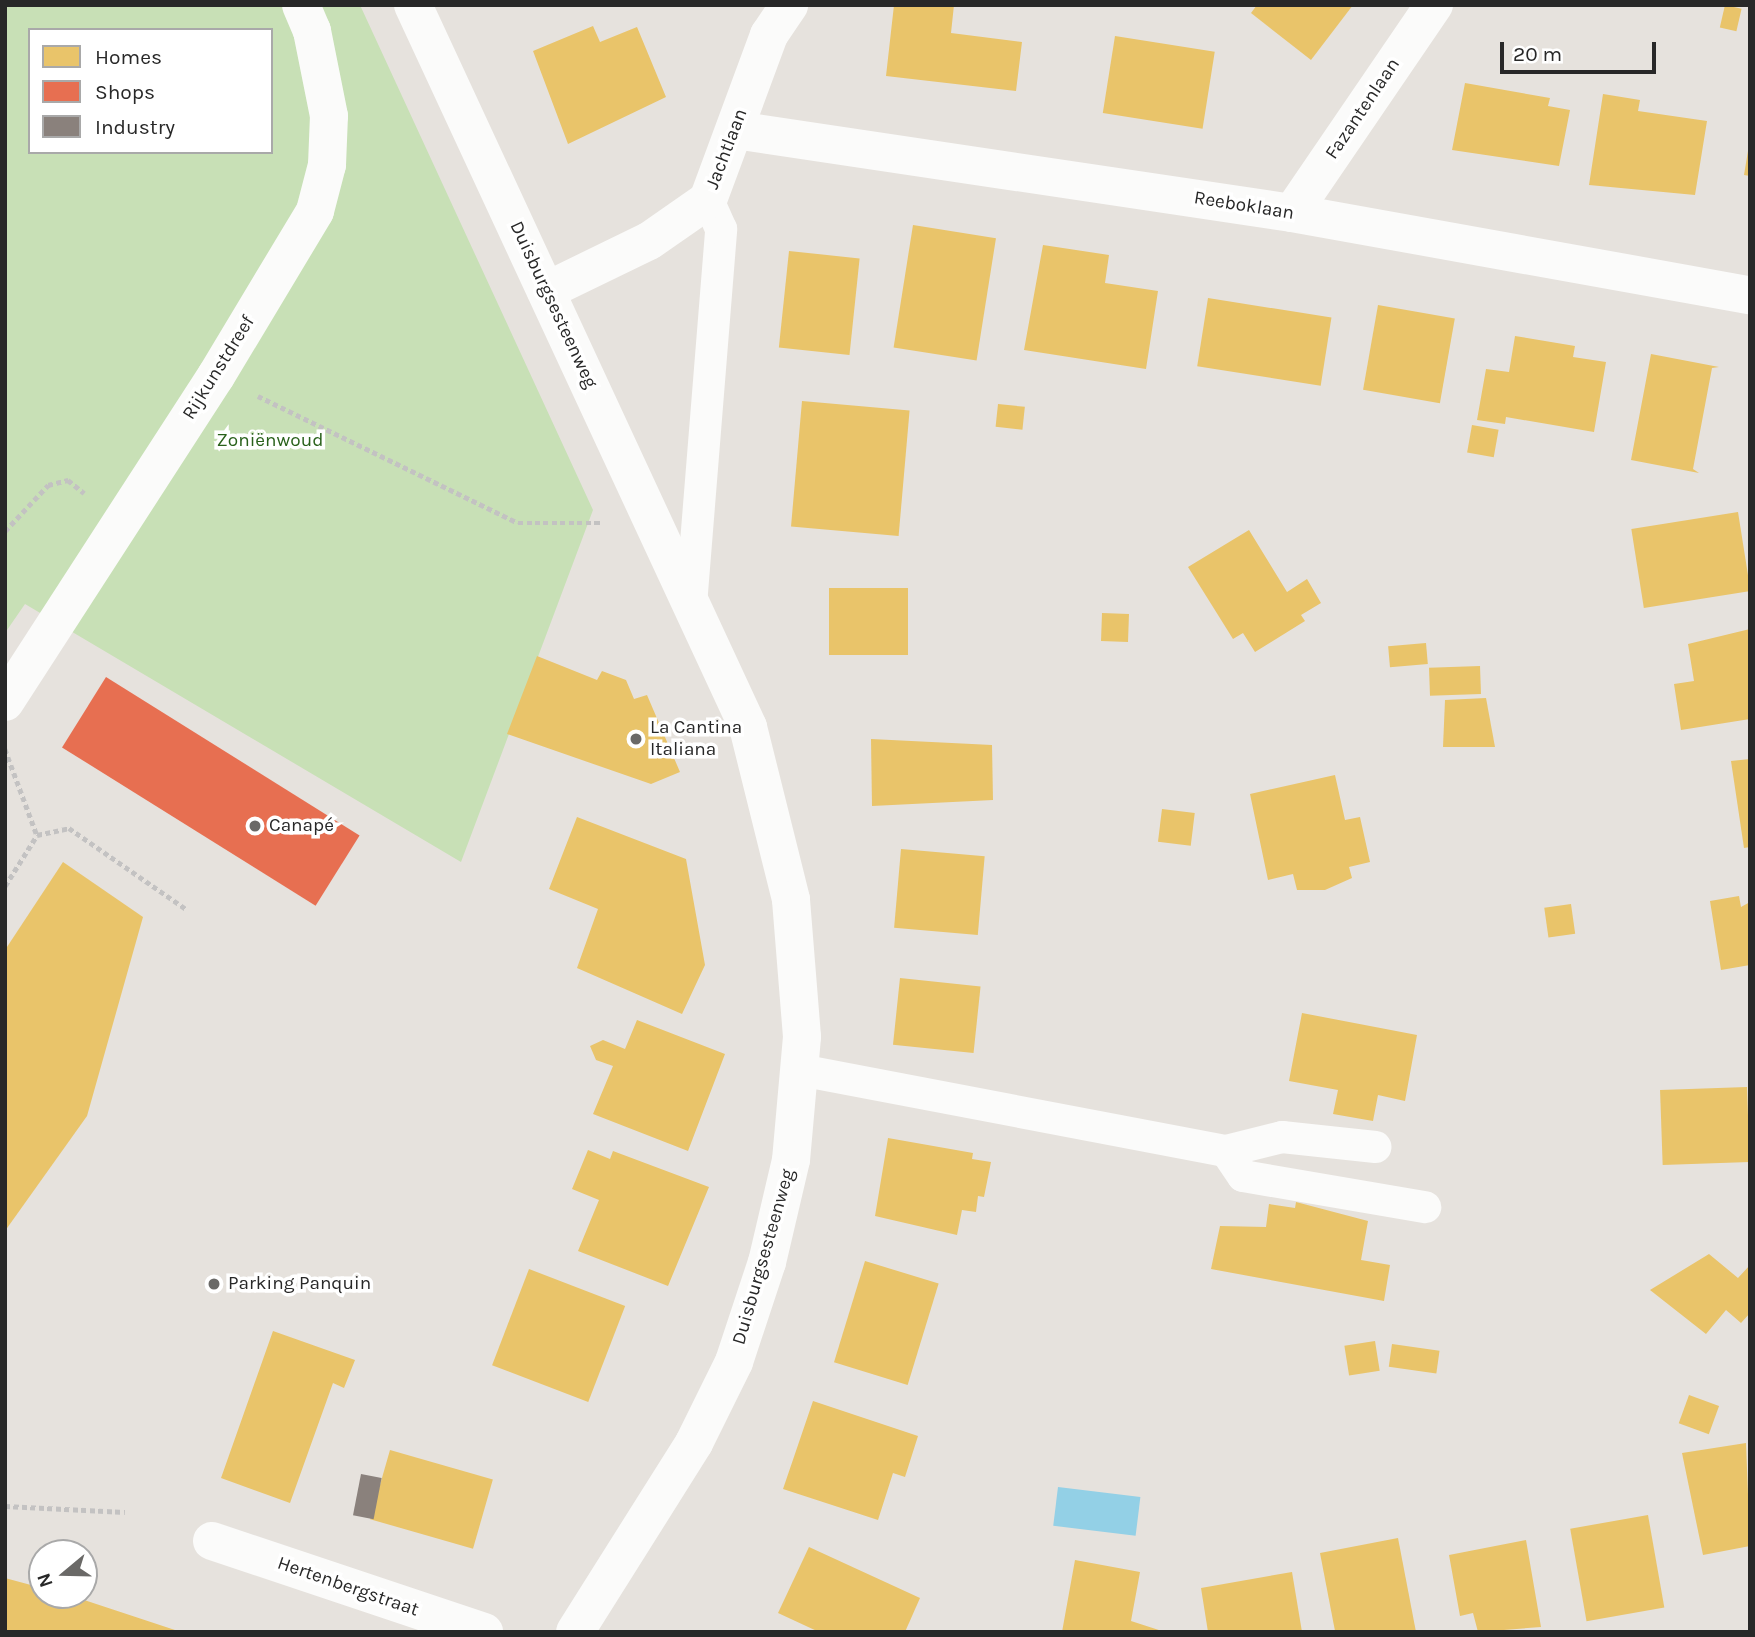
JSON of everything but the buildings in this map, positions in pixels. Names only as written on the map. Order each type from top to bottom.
[{"type":"street","name":"Rijkunstdreef","points":[[5,702],[120,520],[216,376],[314,211],[327,165],[323,78],[301,5]]},
{"type":"street","name":"Duisburgsesteenweg","points":[[413,5],[753,739],[791,900],[800,1070],[792,1160],[734,1363],[656,1509],[575,1632]]},
{"type":"street","name":"Jachtlaan","points":[[546,291],[649,241],[708,200],[769,36],[789,5]]},
{"type":"street","name":"Fazantenlaan","points":[[1292,213],[1434,5]]},
{"type":"street","name":"Reeboklaan","points":[[735,130],[1292,213],[1750,295]]},
{"type":"street","name":"Hertenbergstraat","points":[[212,1541],[484,1632]]},
{"type":"lane","name":"Duisburgsesteenweg","points":[[691,604],[721,229],[708,200]]},
{"type":"lane","points":[[800,1070],[1226,1151],[1282,1137],[1375,1147]]},
{"type":"lane","points":[[1226,1151],[1243,1176],[1425,1207]]},
{"type":"path","points":[[216,376],[518,523],[590,526],[646,506]]},
{"type":"path","points":[[5,531],[48,485],[68,480],[120,520]]},
{"type":"path","points":[[5,749],[37,835]]},
{"type":"path","points":[[5,886],[37,835],[69,828],[186,909]]},
{"type":"path","points":[[5,1507],[125,1511]]},
{"type":"green space","name":"Zoniënwoud","points":[[5,5],[360,5],[593,510],[461,862],[25,604],[5,633]]},
{"type":"water","points":[[1058,1487],[1140,1497],[1136,1536],[1053,1526]]},
{"type":"place","name":"La Cantina Italiana","points":[[636,739]]},
{"type":"place","name":"Canapé","points":[[255,826]]},
{"type":"place","name":"Parking Panquin","points":[[214,1284]]}]
